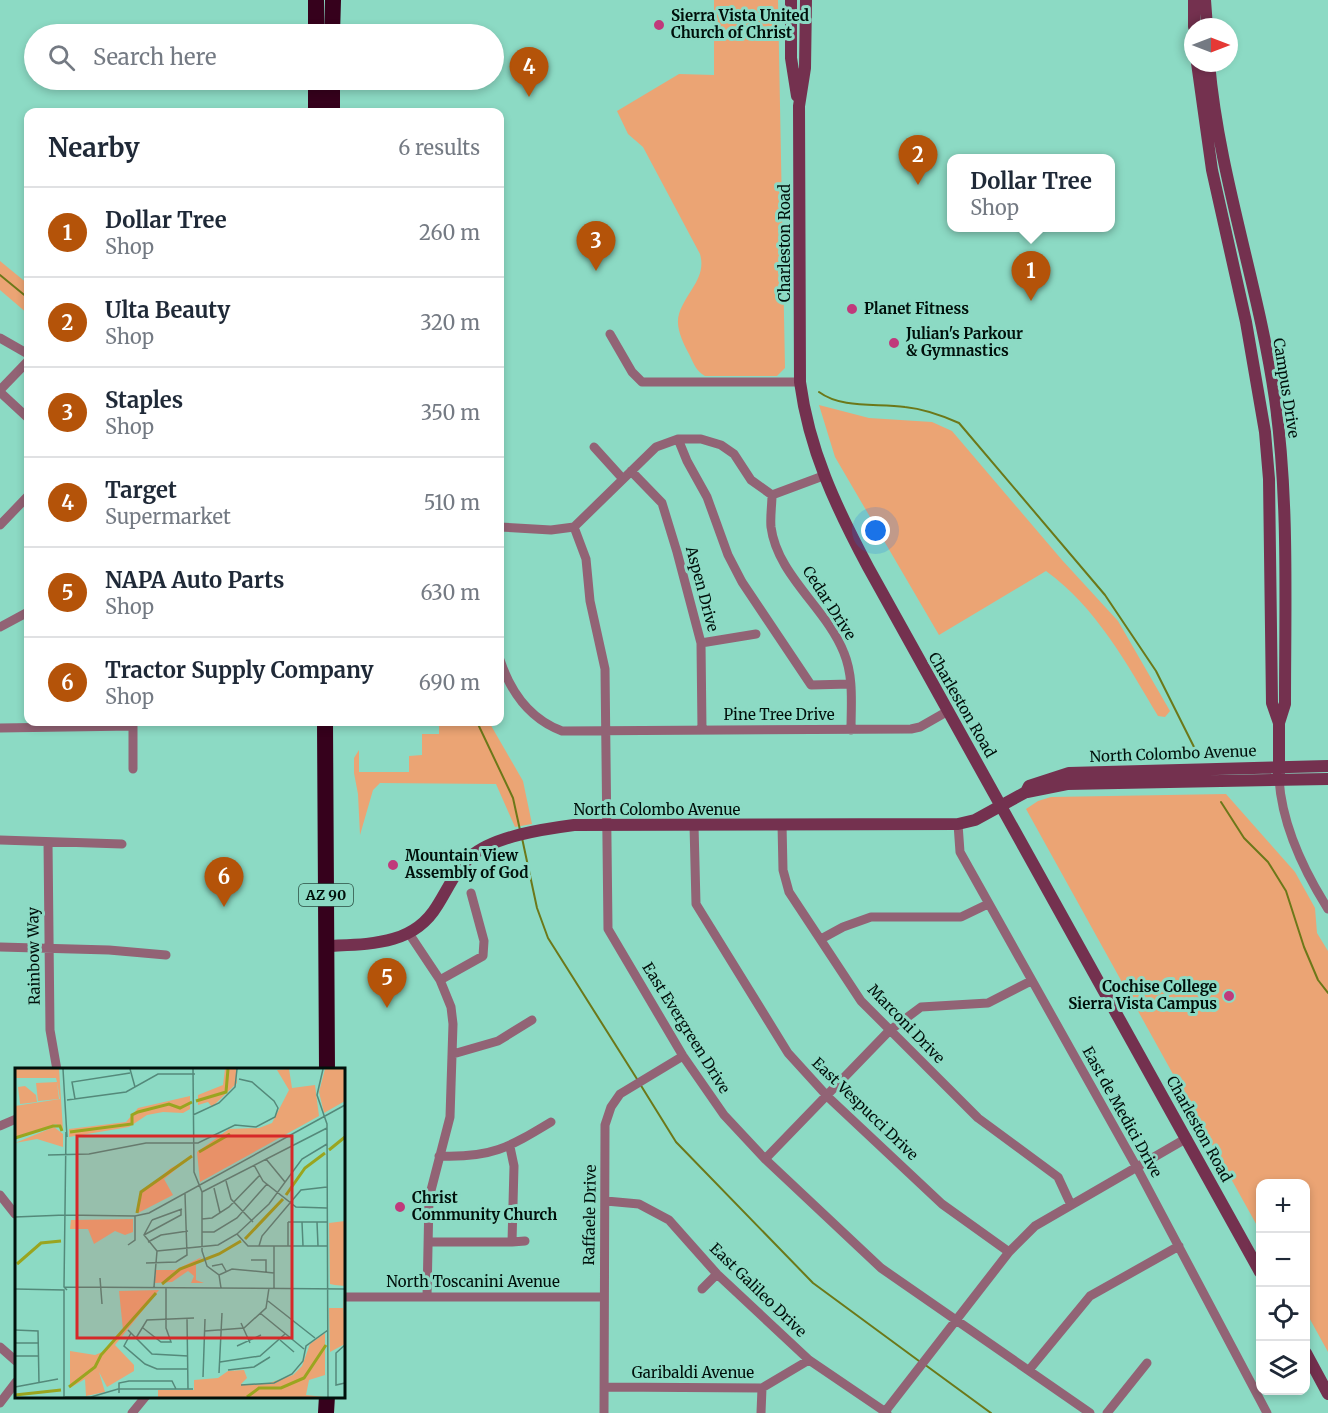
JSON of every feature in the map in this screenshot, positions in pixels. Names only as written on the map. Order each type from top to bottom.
[{"type":"highway","points":[[316,0],[316,24]]},
{"type":"highway","points":[[332,24],[333,0]]},
{"type":"highway","points":[[316,90],[316,108]]},
{"type":"highway","points":[[332,90],[332,108]]},
{"type":"highway","name":"AZ 90","points":[[325,726],[327,1068]]},
{"type":"highway","points":[[326,1413],[327,1398]]},
{"type":"street","name":"Charleston Road","points":[[791,0],[791,58],[799,106]]},
{"type":"street","name":"Charleston Road","points":[[806,0],[805,68],[799,106],[800,381],[804,413],[823,476],[863,558],[1256,1265]]},
{"type":"street","points":[[1194,0],[1194,18]]},
{"type":"street","points":[[1205,0],[1206,18]]},
{"type":"street","name":"Campus Drive","points":[[1198,72],[1212,170],[1248,331],[1265,432],[1270,513],[1272,703],[1279,723]]},
{"type":"street","name":"Campus Drive","points":[[1210,72],[1218,132],[1268,362],[1281,452],[1285,547],[1284,704],[1279,723],[1280,795],[1302,864],[1328,909]]},
{"type":"street","points":[[610,334],[632,372],[642,382],[800,381]]},
{"type":"street","points":[[0,338],[24,352]]},
{"type":"street","points":[[24,365],[0,391],[24,414]]},
{"type":"street","points":[[504,527],[551,530],[574,527],[656,447],[678,439],[701,439],[721,446],[734,454],[751,480],[772,495],[823,476]]},
{"type":"street","points":[[678,439],[707,497],[728,555],[742,582],[811,685],[850,684]]},
{"type":"street","points":[[594,447],[623,479]]},
{"type":"street","name":"Aspen Drive","points":[[631,471],[662,503],[701,643],[702,730]]},
{"type":"street","name":"Cedar Drive","points":[[772,495],[771,527],[776,543],[789,570],[818,607],[843,651],[850,684],[851,730]]},
{"type":"street","points":[[0,525],[24,500]]},
{"type":"street","name":"East Evergreen Drive","points":[[574,527],[586,559],[590,601],[604,669],[608,929],[683,1056],[724,1115],[765,1159],[881,1268],[954,1321],[1090,1413]]},
{"type":"street","points":[[0,627],[24,614]]},
{"type":"street","points":[[701,643],[756,634]]},
{"type":"street","name":"Pine Tree Drive","points":[[504,667],[529,711],[542,724],[562,731],[911,729],[920,727],[948,711]]},
{"type":"street","points":[[0,728],[66,726]]},
{"type":"street","points":[[133,726],[133,769]]},
{"type":"street","name":"North Colombo Avenue","points":[[327,946],[373,944],[410,934],[436,909],[458,870],[472,855],[489,846],[542,829],[574,825],[958,824],[975,820],[1026,792],[1067,784],[1279,773],[1328,766]]},
{"type":"street","name":"North Colombo Avenue","points":[[1279,773],[1328,779]]},
{"type":"street","name":"Marconi Drive","points":[[782,824],[785,880],[789,892],[861,1001],[978,1118],[1058,1177],[1071,1205]]},
{"type":"street","name":"East de Medici Drive","points":[[958,824],[960,852],[1136,1166],[1267,1413]]},
{"type":"street","name":"East Vespucci Drive","points":[[694,825],[694,891],[700,914],[788,1053],[828,1097],[942,1204],[1009,1252]]},
{"type":"street","points":[[0,840],[123,844]]},
{"type":"street","name":"Rainbow Way","points":[[48,842],[50,1030],[57,1068]]},
{"type":"street","points":[[440,980],[483,956],[484,941],[471,893]]},
{"type":"street","points":[[821,939],[854,921],[871,917],[961,917],[988,904]]},
{"type":"street","points":[[410,934],[440,980],[451,1007],[453,1054],[450,1117],[429,1198],[427,1297]]},
{"type":"street","points":[[0,946],[109,950],[166,955]]},
{"type":"street","points":[[765,1159],[828,1097],[889,1031],[921,1007],[988,1003],[1031,981]]},
{"type":"street","points":[[453,1054],[498,1041],[532,1020]]},
{"type":"street","name":"Raffaele Drive","points":[[604,1413],[605,1125],[611,1107],[620,1094],[683,1056]]},
{"type":"street","points":[[0,1126],[15,1119]]},
{"type":"street","points":[[439,1156],[469,1157],[510,1147],[551,1122]]},
{"type":"street","points":[[885,1413],[1009,1252],[1035,1226],[1187,1138]]},
{"type":"street","points":[[510,1147],[514,1166],[512,1242]]},
{"type":"street","points":[[0,1195],[15,1214]]},
{"type":"street","name":"East Galileo Drive","points":[[606,1201],[639,1204],[669,1220],[717,1274],[809,1360],[885,1413]]},
{"type":"street","points":[[428,1242],[525,1241]]},
{"type":"street","points":[[1029,1370],[1090,1296],[1179,1246]]},
{"type":"street","points":[[702,1289],[717,1274]]},
{"type":"street","name":"North Toscanini Avenue","points":[[345,1297],[603,1297]]},
{"type":"street","points":[[0,1347],[15,1360]]},
{"type":"street","name":"Garibaldi Avenue","points":[[604,1387],[762,1388],[809,1360]]},
{"type":"street","points":[[1310,1362],[1328,1394]]},
{"type":"street","points":[[1107,1413],[1147,1363]]},
{"type":"street","points":[[0,1402],[15,1383]]},
{"type":"street","points":[[761,1413],[762,1388]]},
{"type":"street","points":[[132,1413],[144,1398]]},
{"type":"shaded area","points":[[714,0],[778,0],[785,368],[777,376],[705,376],[699,372],[680,335],[678,319],[682,306],[701,270],[700,254],[643,147],[628,134],[617,111],[679,74],[714,75]]},
{"type":"shaded area","points":[[0,261],[24,281],[24,311],[0,290]]},
{"type":"shaded area","points":[[819,405],[869,418],[932,422],[952,431],[1062,560],[1118,621],[1170,711],[1165,717],[1158,716],[1122,657],[1095,619],[1064,585],[1046,571],[939,635],[835,457]]},
{"type":"shaded area","points":[[439,726],[491,726],[523,781],[532,824],[515,827],[496,784],[380,783],[373,790],[360,835],[358,794],[354,773],[354,758],[359,750],[359,772],[409,772],[409,756],[422,755],[422,734],[439,734]]},
{"type":"shaded area","name":"Cochise College Sierra Vista Campus","points":[[1226,794],[1295,872],[1315,908],[1317,933],[1328,951],[1328,1352],[1310,1319],[1310,1179],[1256,1179],[1256,1224],[1026,809],[1038,801],[1051,797]]},
{"type":"waterway","points":[[0,275],[24,295]]},
{"type":"waterway","points":[[819,392],[838,401],[849,403],[919,409],[959,423],[1105,595],[1156,671],[1199,757]]},
{"type":"waterway","points":[[479,726],[513,798],[520,830]]},
{"type":"waterway","points":[[1221,802],[1244,838],[1268,862],[1286,891],[1304,947],[1318,980],[1328,993]]},
{"type":"waterway","points":[[522,838],[537,908],[548,938],[637,1079]]},
{"type":"waterway","points":[[640,1084],[676,1142],[813,1283],[919,1361]]},
{"type":"waterway","points":[[924,1364],[991,1413]]},
{"type":"place","name":"Sierra Vista United Church of Christ","points":[[659,25]]},
{"type":"place","name":"Target","points":[[529,97]]},
{"type":"place","name":"Ulta Beauty","points":[[918,185]]},
{"type":"place","name":"Staples","points":[[596,271]]},
{"type":"place","name":"Dollar Tree","points":[[1031,301]]},
{"type":"place","name":"Planet Fitness","points":[[852,309]]},
{"type":"place","name":"Julian's Parkour & Gymnastics","points":[[894,343]]},
{"type":"place","name":"Mountain View Assembly of God","points":[[393,865]]},
{"type":"place","name":"Tractor Supply Company","points":[[224,907]]},
{"type":"place","name":"Cochise College Sierra Vista Campus","points":[[1229,996]]},
{"type":"place","name":"NAPA Auto Parts","points":[[387,1008]]},
{"type":"place","name":"Christ Community Church","points":[[400,1207]]}]
